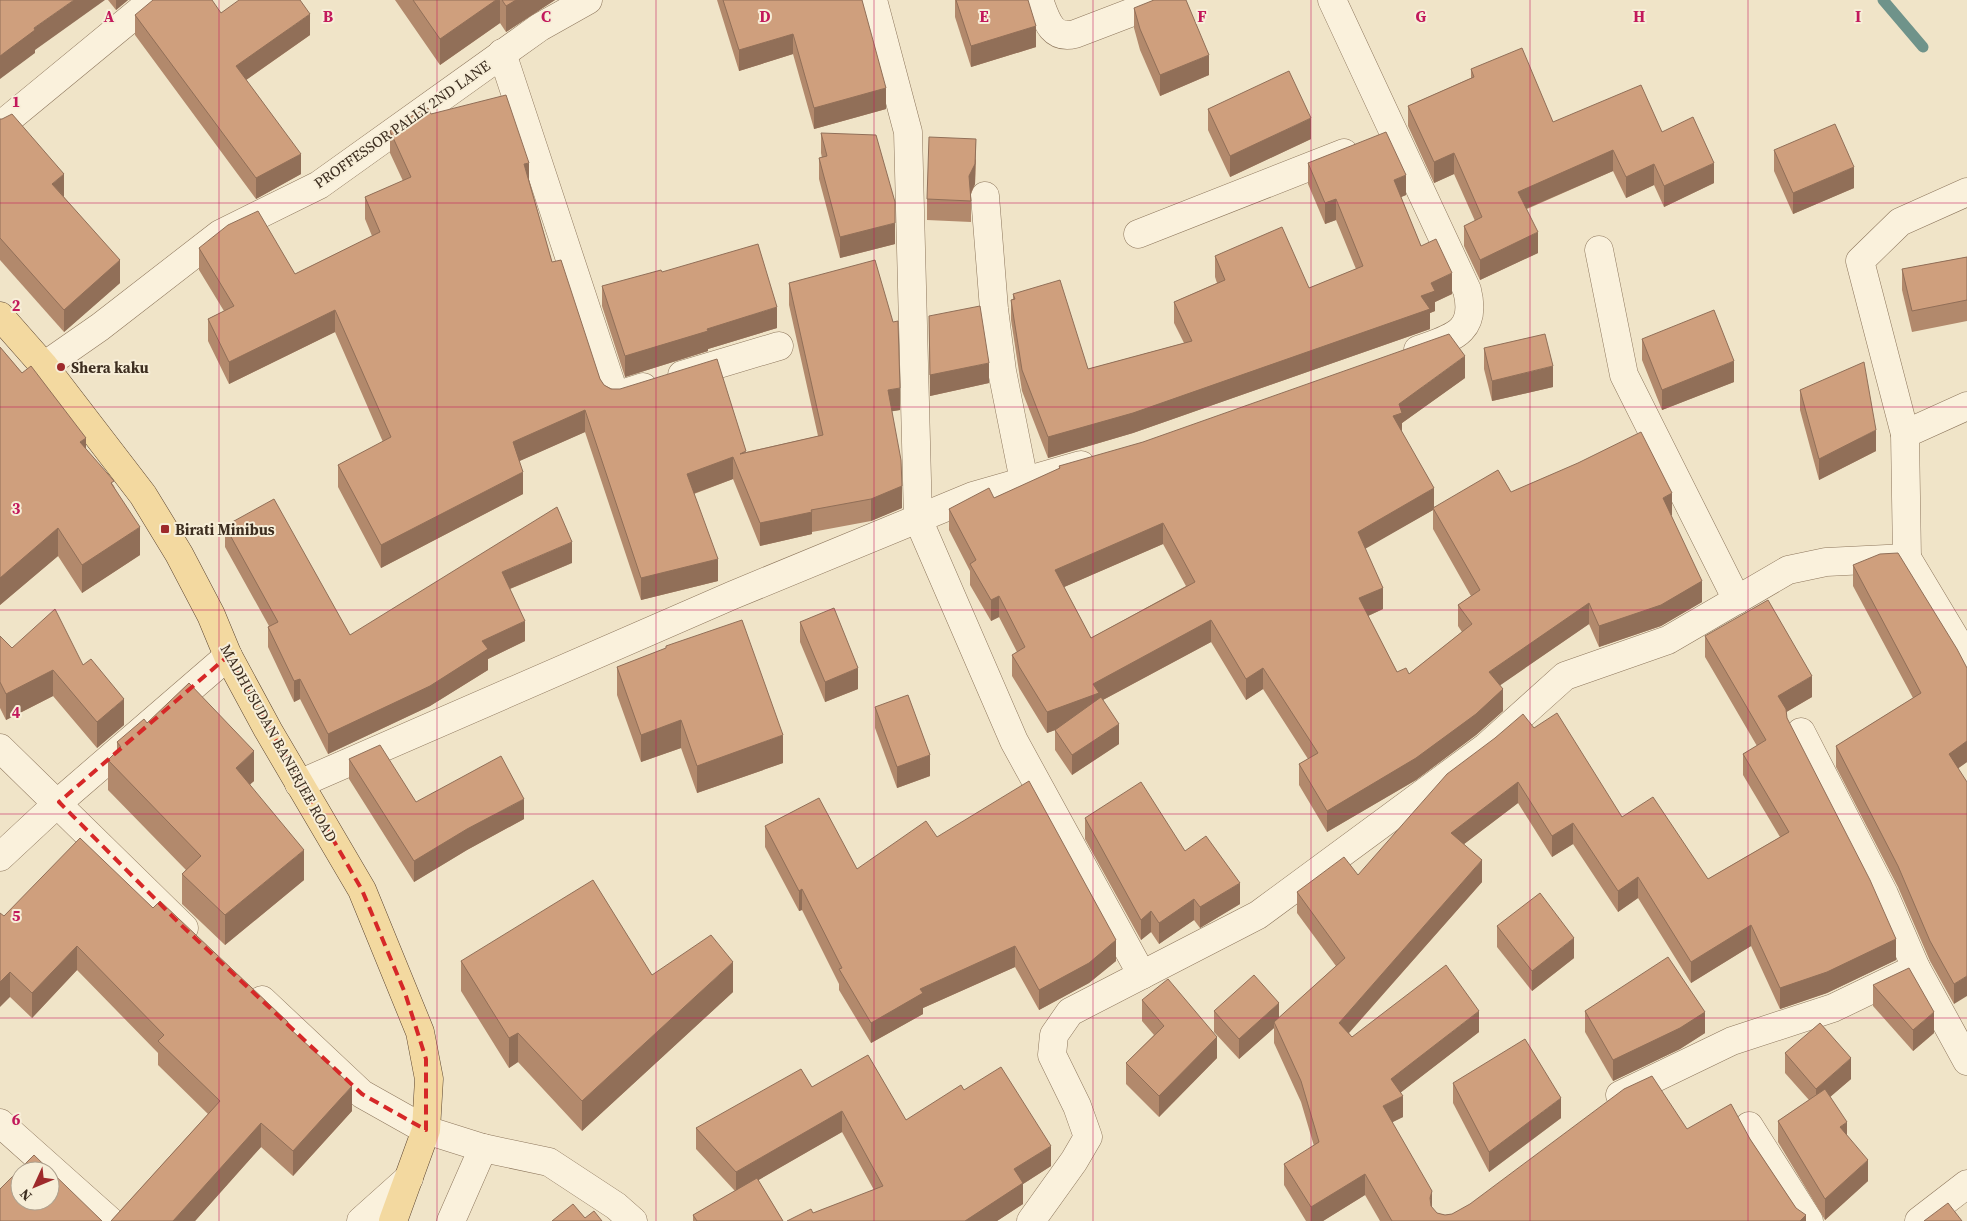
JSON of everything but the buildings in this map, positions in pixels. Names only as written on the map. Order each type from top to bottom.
[{"type":"main road","name":"MADHUSUDAN BANERJEE ROAD","points":[[0,316],[44,366],[143,495],[179,554],[211,615],[228,656],[299,784],[362,890],[420,1032],[429,1079],[426,1130],[394,1221]]},
{"type":"street","points":[[0,126],[153,0]]},
{"type":"street","name":"PROFFESSOR PALLY 2ND LANE","points":[[44,366],[100,327],[220,234],[319,184],[540,27],[588,0]]},
{"type":"street","points":[[873,0],[908,132],[918,519],[1014,741],[1142,975]]},
{"type":"street","points":[[1039,0],[1051,30],[1062,36],[1075,34],[1164,0]]},
{"type":"street","points":[[1332,0],[1467,290],[1470,303],[1469,317],[1464,330],[1444,341],[1391,359]]},
{"type":"street","points":[[502,53],[615,396],[779,346]]},
{"type":"street","points":[[1138,234],[1394,133]]},
{"type":"street","points":[[1967,192],[1900,222],[1860,261],[1905,434],[1907,558],[1967,658]]},
{"type":"street","points":[[986,196],[994,309],[1002,370],[1024,481]]},
{"type":"street","points":[[1599,250],[1624,375],[1737,600]]},
{"type":"street","points":[[1905,434],[1967,406]]},
{"type":"street","points":[[299,784],[733,595],[972,496],[1109,457]]},
{"type":"street","points":[[1031,1221],[1074,1161],[1088,1137],[1077,1106],[1052,1055],[1054,1035],[1070,1012],[1258,915],[1486,747],[1565,676],[1668,640],[1788,570],[1826,562],[1907,558]]},
{"type":"street","points":[[0,858],[59,802],[228,656]]},
{"type":"street","points":[[1801,732],[1884,894],[1916,968],[1967,1060]]},
{"type":"street","points":[[0,748],[59,802],[202,944]]},
{"type":"street","points":[[1601,1109],[1616,1097],[1732,1041],[1833,1008],[1916,968]]},
{"type":"street","points":[[246,985],[362,1094],[426,1130],[483,1148],[549,1162],[616,1206],[633,1221]]},
{"type":"street","points":[[0,1123],[110,1221]]},
{"type":"street","points":[[1749,1126],[1809,1221]]},
{"type":"street","points":[[451,1221],[483,1148]]},
{"type":"street","points":[[361,1221],[409,1178]]},
{"type":"street","points":[[1919,1221],[1967,1184]]},
{"type":"highlighted area","points":[[228,656],[362,890],[405,993],[426,1059],[426,1130],[362,1094],[180,924],[59,802]]},
{"type":"waterway","points":[[1883,0],[1923,47]]},
{"type":"place","name":"Shera kaku","points":[[61,367]]},
{"type":"place","name":"Birati Minibus","points":[[165,529]]}]
